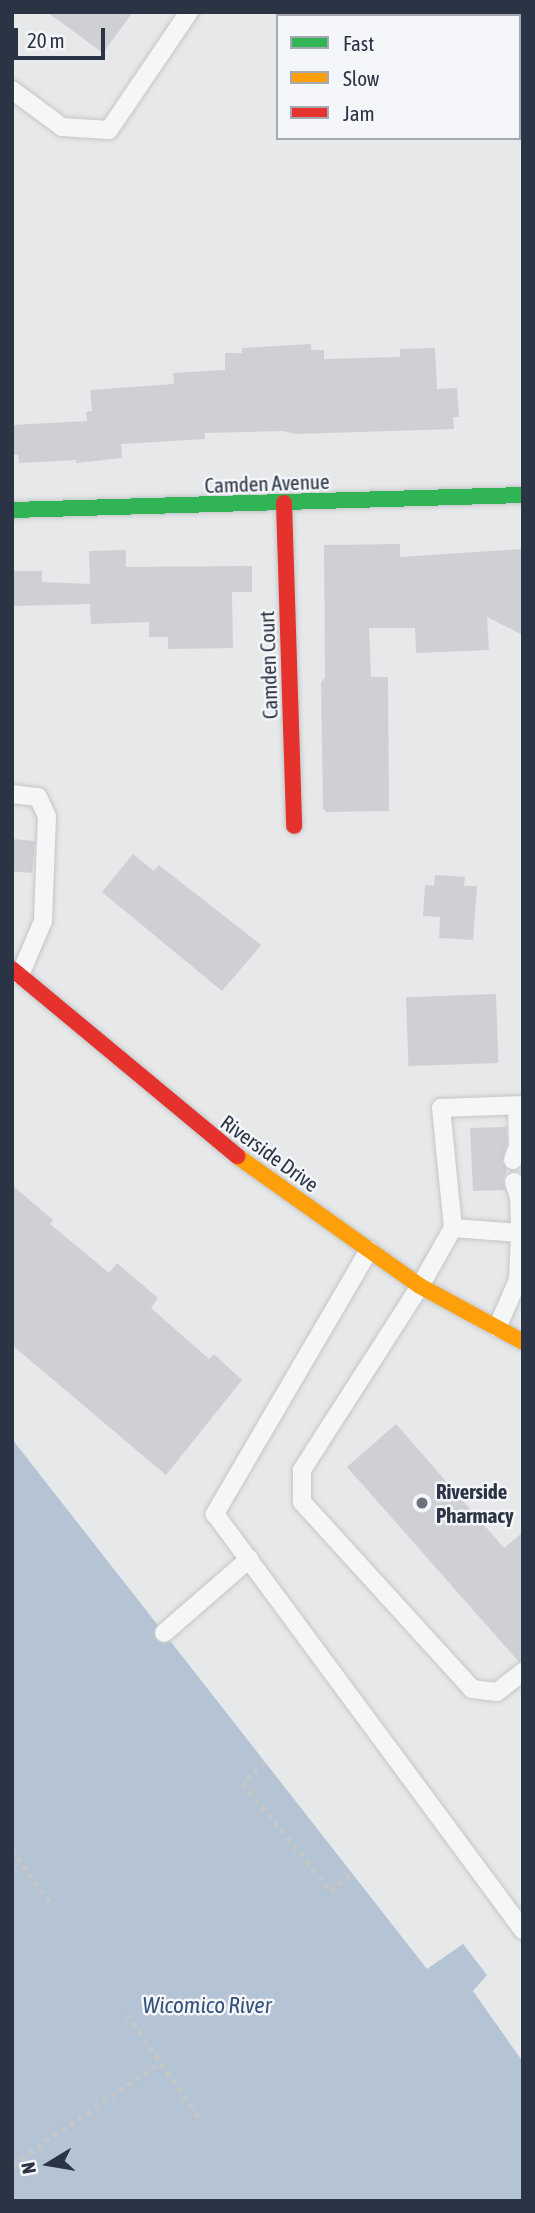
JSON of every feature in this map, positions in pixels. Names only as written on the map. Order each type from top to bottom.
[{"type":"street","name":"Camden Avenue","points":[[12,510],[523,495]]},
{"type":"street","name":"Camden Court","points":[[284,503],[294,826]]},
{"type":"street","name":"Riverside Drive","points":[[16,972],[221,1145],[421,1286],[523,1342]]},
{"type":"lane","points":[[12,90],[62,127],[109,131],[189,12]]},
{"type":"lane","points":[[12,794],[38,797],[47,816],[43,921],[16,972]]},
{"type":"lane","points":[[518,1153],[520,1106],[441,1108],[453,1228],[421,1286],[302,1470],[302,1502],[472,1689],[497,1692],[523,1672]]},
{"type":"lane","points":[[497,1328],[519,1280],[519,1189]]},
{"type":"lane","points":[[453,1228],[520,1233]]},
{"type":"lane","points":[[369,1250],[215,1514],[523,1930]]},
{"type":"lane","points":[[164,1633],[249,1559]]},
{"type":"path","points":[[265,1762],[243,1783],[331,1891],[351,1873]]},
{"type":"path","points":[[12,1849],[51,1904]]},
{"type":"path","points":[[12,1866],[20,1860]]},
{"type":"path","points":[[127,2014],[200,2119]]},
{"type":"path","points":[[12,2164],[160,2063]]},
{"type":"water","name":"Wicomico River","points":[[12,1439],[427,1969],[463,1944],[487,1975],[473,1991],[523,2062],[523,2201],[12,2201]]},
{"type":"building","points":[[47,12],[133,12],[103,53]]},
{"type":"building","points":[[311,344],[311,350],[324,350],[324,359],[400,357],[400,349],[435,348],[437,389],[457,388],[459,417],[453,417],[454,429],[295,434],[284,431],[205,433],[205,439],[121,444],[122,458],[76,463],[76,460],[19,463],[18,455],[12,455],[12,425],[87,421],[86,412],[92,411],[90,390],[174,384],[173,373],[225,370],[225,353],[242,353],[242,348]]},
{"type":"building","points":[[400,544],[400,557],[523,549],[523,635],[487,617],[489,650],[416,653],[415,628],[369,628],[371,677],[388,677],[389,811],[326,812],[323,808],[321,682],[325,678],[324,545]]},
{"type":"building","points":[[126,550],[126,567],[252,566],[252,592],[232,592],[233,648],[168,649],[168,637],[149,637],[149,622],[91,624],[90,604],[12,606],[12,571],[42,571],[42,582],[90,584],[89,551]]},
{"type":"building","points":[[12,839],[35,841],[32,873],[12,871]]},
{"type":"building","points":[[133,854],[154,871],[159,865],[261,945],[222,991],[102,892]]},
{"type":"building","points":[[435,875],[465,877],[464,886],[477,886],[473,940],[439,938],[440,917],[423,916],[425,885],[434,886]]},
{"type":"building","points":[[496,994],[498,1063],[408,1066],[406,997]]},
{"type":"building","points":[[506,1127],[507,1144],[502,1161],[507,1170],[503,1180],[505,1190],[473,1191],[470,1128]]},
{"type":"building","points":[[12,1185],[53,1220],[50,1224],[109,1273],[117,1263],[158,1298],[151,1308],[209,1359],[214,1354],[242,1380],[166,1475],[12,1345]]},
{"type":"building","name":"Riverside Pharmacy","points":[[396,1424],[504,1548],[523,1532],[523,1661],[519,1662],[347,1467]]},
{"type":"traffic: fast","points":[[12,510],[523,495]]},
{"type":"traffic: slow","points":[[237,1156],[420,1286],[523,1342]]},
{"type":"traffic: jam","points":[[284,503],[294,826]]},
{"type":"traffic: jam","points":[[12,969],[237,1156]]},
{"type":"place","name":"Riverside Pharmacy","points":[[422,1503]]}]
